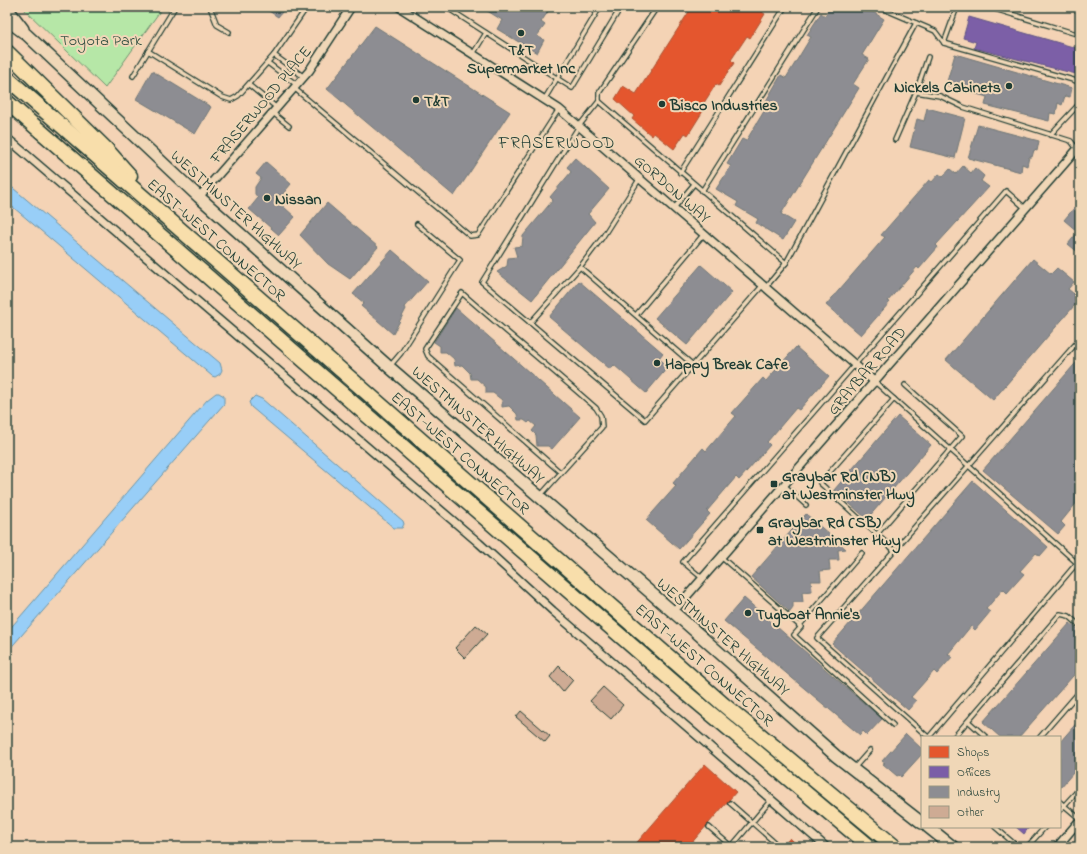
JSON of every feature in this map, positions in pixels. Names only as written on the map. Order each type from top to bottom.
[{"type":"highway","points":[[7,52],[105,148],[170,220]]},
{"type":"highway","name":"EAST-WEST CONNECTOR","points":[[7,78],[724,705],[895,847]]},
{"type":"highway","name":"EAST-WEST CONNECTOR","points":[[7,102],[685,692],[870,847]]},
{"type":"main road","name":"WESTMINSTER HIGHWAY","points":[[7,8],[16,17],[27,35]]},
{"type":"main road","name":"WESTMINSTER HIGHWAY","points":[[7,20],[27,35],[199,197],[389,367],[853,769],[921,822]]},
{"type":"main road","points":[[929,828],[953,847]]},
{"type":"street","name":"FRASERWOOD PLACE","points":[[199,197],[304,77],[351,7]]},
{"type":"street","name":"GORDON WAY","points":[[399,7],[559,109],[875,382]]},
{"type":"street","points":[[7,138],[438,508],[553,611],[826,847]]},
{"type":"street","name":"GRAYBAR ROAD","points":[[673,612],[1079,148]]},
{"type":"street","points":[[1057,847],[1080,820]]},
{"type":"lane","points":[[133,76],[175,7]]},
{"type":"lane","points":[[210,7],[218,25],[229,32]]},
{"type":"lane","points":[[148,51],[222,97],[231,100],[238,96],[268,63],[307,7]]},
{"type":"lane","points":[[446,7],[572,88],[621,7]]},
{"type":"lane","points":[[544,100],[600,7]]},
{"type":"lane","points":[[657,7],[599,93],[599,102],[579,126],[482,282],[645,420],[786,263],[916,23]]},
{"type":"lane","points":[[680,173],[785,7]]},
{"type":"lane","points":[[702,191],[818,7]]},
{"type":"lane","points":[[879,7],[935,31],[944,43],[1080,82]]},
{"type":"lane","points":[[944,43],[956,7]]},
{"type":"lane","points":[[988,7],[1080,35]]},
{"type":"lane","points":[[473,54],[486,33]]},
{"type":"lane","points":[[274,55],[304,77]]},
{"type":"lane","points":[[895,140],[916,92],[928,57]]},
{"type":"lane","points":[[268,63],[470,236],[474,237],[478,235],[559,109]]},
{"type":"lane","points":[[249,85],[289,126]]},
{"type":"lane","points":[[916,92],[940,96],[963,107],[1071,141],[1079,148]]},
{"type":"lane","points":[[599,102],[786,263]]},
{"type":"lane","points":[[1050,135],[1080,103]]},
{"type":"lane","points":[[530,323],[580,267],[602,238],[633,186],[640,178]]},
{"type":"lane","points":[[674,208],[694,184]]},
{"type":"lane","points":[[702,578],[683,562],[854,364],[1006,191],[1026,208]]},
{"type":"lane","points":[[389,367],[401,353],[460,260],[417,224]]},
{"type":"lane","points":[[636,315],[704,234]]},
{"type":"lane","points":[[580,267],[693,365]]},
{"type":"lane","points":[[539,497],[602,427],[601,416],[596,408],[548,366],[524,348],[462,293],[425,349],[428,356],[560,472]]},
{"type":"lane","points":[[927,736],[817,638],[1080,339]]},
{"type":"lane","points":[[875,382],[1077,563]]},
{"type":"lane","points":[[877,534],[962,436],[905,385]]},
{"type":"lane","points":[[894,399],[820,483],[894,550]]},
{"type":"lane","points":[[784,485],[806,505]]},
{"type":"lane","points":[[862,553],[799,626],[800,628],[794,635],[893,725]]},
{"type":"lane","points":[[721,557],[799,626]]},
{"type":"lane","points":[[929,736],[1080,559]]},
{"type":"lane","points":[[955,736],[1060,614],[1069,616],[1080,626]]},
{"type":"lane","points":[[1041,736],[1080,691]]},
{"type":"lane","points":[[968,721],[985,736]]},
{"type":"lane","points":[[853,769],[870,750]]},
{"type":"lane","points":[[1061,809],[1080,788]]},
{"type":"lane","points":[[709,827],[732,847],[772,799]]},
{"type":"lane","points":[[730,803],[774,842]]},
{"type":"lane","points":[[1061,803],[1080,820]]},
{"type":"lane","points":[[996,828],[1018,847]]},
{"type":"lane","points":[[1027,847],[1044,828]]},
{"type":"green space","name":"Toyota Park","points":[[22,7],[163,7],[105,88]]},
{"type":"water","points":[[7,183],[220,363],[222,370],[220,374],[215,377],[212,376],[7,202]]},
{"type":"water","points":[[216,393],[224,396],[224,404],[7,652],[7,632],[207,400]]},
{"type":"water","points":[[255,396],[262,399],[403,521],[404,524],[402,528],[394,528],[251,407],[249,402]]},
{"type":"building: Shops","points":[[692,7],[765,7],[762,12],[765,14],[750,38],[747,36],[731,60],[734,63],[719,86],[716,84],[700,109],[703,111],[688,135],[685,133],[674,149],[654,133],[652,136],[632,119],[634,116],[615,99],[623,86],[636,94]]},
{"type":"building: Shops","points":[[705,764],[736,792],[688,847],[633,847]]},
{"type":"building: Shops","points":[[790,838],[799,847],[782,847]]},
{"type":"building: Offices","points":[[969,17],[1080,49],[1080,75],[974,48],[976,42],[963,38]]},
{"type":"building: Offices","points":[[1017,828],[1028,828],[1024,834]]},
{"type":"building: Industry","points":[[263,7],[286,7],[278,17]]},
{"type":"building: Industry","name":"T&T Supermarket Inc","points":[[481,7],[551,7],[541,22],[545,25],[537,36],[544,40],[537,53],[497,29],[502,20]]},
{"type":"building: Industry","points":[[830,7],[865,7],[884,19],[862,55],[869,59],[853,84],[859,88],[781,214],[794,222],[783,240],[756,223],[758,219],[736,206],[738,202],[716,189],[731,166],[727,164],[742,139],[746,141],[769,103],[766,101],[781,75],[786,78],[811,37],[807,35],[821,13],[825,16]]},
{"type":"building: Industry","name":"T&T","points":[[375,26],[510,112],[454,196],[327,89]]},
{"type":"building: Industry","name":"Nickels Cabinets","points":[[955,54],[1072,88],[1070,97],[1065,96],[1062,105],[1058,103],[1056,114],[1050,113],[1049,121],[985,105],[987,97],[946,85]]},
{"type":"building: Industry","points":[[152,71],[211,107],[195,134],[136,99]]},
{"type":"building: Industry","points":[[927,108],[965,118],[955,158],[910,147],[917,119],[924,121]]},
{"type":"building: Industry","points":[[978,125],[1039,141],[1037,151],[1034,150],[1032,157],[1029,157],[1027,166],[1022,164],[1021,172],[968,158]]},
{"type":"building: Industry","points":[[575,158],[609,189],[588,214],[595,222],[532,300],[497,272],[507,266],[508,258],[517,257],[514,247],[522,246],[523,236],[553,200],[550,197],[571,172],[567,167]]},
{"type":"building: Industry","name":"Nissan","points":[[266,162],[291,184],[281,196],[279,194],[275,199],[295,217],[279,235],[249,209],[258,198],[255,194],[255,187],[261,178],[256,174]]},
{"type":"building: Industry","points":[[963,166],[971,173],[975,168],[984,176],[981,181],[989,187],[936,245],[938,247],[919,269],[917,267],[888,301],[890,302],[861,335],[826,305],[885,237],[881,235],[929,180],[932,182],[939,174],[943,177],[950,169],[956,174]]},
{"type":"building: Industry","points":[[1080,201],[1080,254],[1068,244],[1078,232],[1064,220]]},
{"type":"building: Industry","points":[[327,203],[378,247],[350,279],[328,264],[300,235]]},
{"type":"building: Industry","points":[[392,250],[428,281],[405,307],[406,309],[393,334],[361,306],[364,303],[353,294]]},
{"type":"building: Industry","points":[[1033,259],[1051,274],[1057,268],[1074,282],[1068,289],[1080,299],[993,400],[946,360]]},
{"type":"building: Industry","points":[[701,265],[732,292],[687,345],[655,318]]},
{"type":"building: Industry","points":[[579,281],[663,353],[659,358],[668,367],[646,393],[614,365],[610,369],[549,317]]},
{"type":"building: Industry","points":[[456,308],[580,417],[552,449],[548,446],[537,446],[536,435],[532,431],[536,426],[530,421],[528,423],[524,420],[518,420],[517,414],[509,406],[502,407],[502,400],[493,393],[486,393],[486,387],[477,379],[471,379],[470,373],[462,365],[455,366],[454,359],[446,352],[440,352],[440,346],[434,342]]},
{"type":"building: Industry","points":[[796,347],[829,376],[799,410],[796,408],[767,442],[770,445],[739,480],[736,477],[707,511],[710,514],[679,549],[646,520],[676,486],[673,483],[703,448],[706,451],[736,416],[732,413],[763,378],[766,381]]},
{"type":"building: Industry","points":[[1080,358],[1080,503],[1078,501],[1061,522],[1065,526],[1058,534],[983,470]]},
{"type":"building: Industry","points":[[898,416],[931,445],[867,519],[834,490]]},
{"type":"building: Industry","points":[[973,481],[1048,547],[1040,556],[1036,553],[1020,571],[1024,574],[1007,593],[1003,589],[986,609],[990,612],[975,630],[971,626],[948,654],[952,657],[937,674],[934,671],[911,697],[916,701],[908,710],[832,644]]},
{"type":"building: Industry","points":[[806,514],[846,549],[838,550],[839,560],[829,560],[830,570],[820,571],[821,581],[811,581],[812,591],[802,592],[803,602],[793,602],[793,608],[790,612],[751,577]]},
{"type":"building: Industry","points":[[744,598],[882,719],[867,735],[863,731],[860,735],[724,621]]},
{"type":"building: Industry","points":[[1070,623],[1080,631],[1080,668],[1020,736],[999,736],[983,722]]},
{"type":"building: Industry","points":[[1080,719],[1080,765],[1061,787],[1061,741]]},
{"type":"building: Industry","points":[[906,734],[921,748],[921,755],[901,777],[899,775],[897,776],[883,764],[885,763],[882,761]]},
{"type":"building: Other","points":[[476,625],[487,634],[465,658],[455,648]]},
{"type":"building: Other","points":[[559,666],[573,680],[563,692],[550,677]]},
{"type":"building: Other","points":[[603,687],[623,705],[611,719],[590,701]]},
{"type":"building: Other","points":[[521,711],[550,736],[545,742],[516,717]]},
{"type":"place","name":"T&T Supermarket Inc","points":[[521,33]]},
{"type":"place","name":"Nickels Cabinets","points":[[1009,86]]},
{"type":"place","name":"T&T","points":[[416,100]]},
{"type":"place","name":"Bisco Industries","points":[[662,104]]},
{"type":"place","name":"Nissan","points":[[267,198]]},
{"type":"place","name":"Happy Break Cafe","points":[[657,363]]},
{"type":"place","name":"Graybar Rd (NB) at Westminster Hwy","points":[[774,484]]},
{"type":"place","name":"Graybar Rd (SB) at Westminster Hwy","points":[[760,530]]},
{"type":"place","name":"Tugboat Annie's","points":[[748,613]]},
{"type":"district","name":"FRASERWOOD","points":[[557,142]]}]
